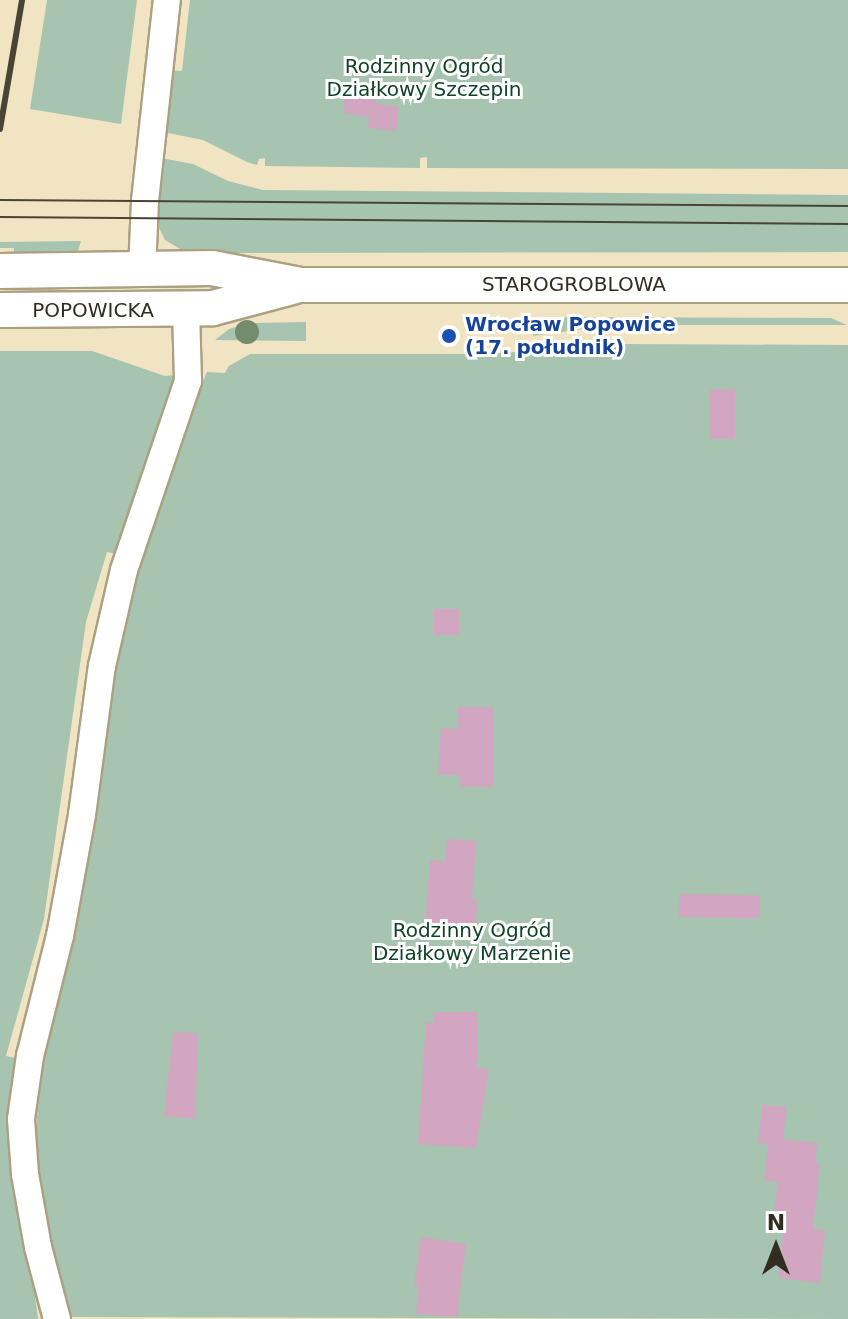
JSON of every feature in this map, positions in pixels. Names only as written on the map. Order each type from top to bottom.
[{"type":"street","points":[[142,270],[145,201],[167,0]]},
{"type":"street","name":"STAROGROBLOWA","points":[[142,270],[212,268],[300,285],[848,285]]},
{"type":"street","name":"POPOWICKA","points":[[0,271],[142,270]]},
{"type":"street","name":"STAROGROBLOWA","points":[[186,310],[213,308],[300,285]]},
{"type":"street","name":"POPOWICKA","points":[[0,310],[186,310]]},
{"type":"street","points":[[57,1319],[38,1247],[25,1174],[21,1119],[30,1056],[60,936],[82,815],[108,638],[124,570],[188,381],[186,310]]},
{"type":"green space","points":[[47,0],[137,0],[121,124],[30,109]]},
{"type":"green space","name":"Rodzinny Ogród Działkowy Szczepin","points":[[190,0],[848,0],[848,169],[427,168],[427,157],[420,158],[420,168],[265,166],[265,158],[259,159],[257,165],[203,140],[163,132],[169,70],[182,71]]},
{"type":"green space","points":[[161,158],[193,164],[228,181],[263,190],[848,195],[848,252],[187,253],[165,240],[158,226]]},
{"type":"green space","points":[[81,241],[77,254],[14,255],[14,248],[0,248],[0,242]]},
{"type":"green space","points":[[543,317],[831,318],[847,325],[610,325],[533,336],[532,320]]},
{"type":"green space","points":[[306,322],[306,341],[215,340],[229,329],[250,323]]},
{"type":"green space","name":"Rodzinny Ogród Działkowy Marzenie","points":[[620,344],[848,345],[848,1319],[66,1317],[37,1172],[37,1117],[44,1057],[73,936],[116,666],[136,573],[172,457],[207,372],[225,373],[229,366],[250,354],[488,354]]},
{"type":"green space","points":[[0,351],[92,351],[165,376],[175,375],[156,442],[116,554],[107,552],[86,622],[44,919],[6,1056],[16,1058],[11,1103],[38,1319],[0,1319]]},
{"type":"building","points":[[347,83],[377,88],[375,103],[399,107],[396,131],[368,128],[369,117],[343,113]]},
{"type":"building","points":[[710,389],[735,389],[735,439],[710,439]]},
{"type":"building","points":[[434,609],[459,609],[459,635],[434,635]]},
{"type":"building","points":[[457,707],[494,707],[493,787],[459,787],[460,775],[438,775],[441,728],[457,729]]},
{"type":"building","points":[[447,839],[476,841],[472,899],[477,899],[476,924],[425,925],[430,860],[445,861]]},
{"type":"building","points":[[679,894],[760,895],[760,918],[679,917]]},
{"type":"building","points":[[433,1012],[478,1012],[477,1068],[489,1069],[476,1148],[418,1144],[426,1022],[433,1023]]},
{"type":"building","points":[[173,1032],[198,1033],[195,1119],[164,1116]]},
{"type":"building","points":[[762,1105],[787,1107],[783,1139],[817,1143],[815,1163],[820,1164],[813,1229],[825,1230],[820,1283],[779,1278],[783,1233],[771,1232],[778,1182],[764,1181],[768,1144],[758,1143]]},
{"type":"building","points":[[421,1237],[466,1244],[457,1317],[416,1314],[418,1285],[414,1285]]},
{"type":"tram line","points":[[0,200],[848,206]]},
{"type":"tram line","points":[[0,217],[848,224]]},
{"type":"railway","points":[[0,129],[22,0]]},
{"type":"place","name":"Wrocław Popowice (17. południk)","points":[[449,336]]}]
